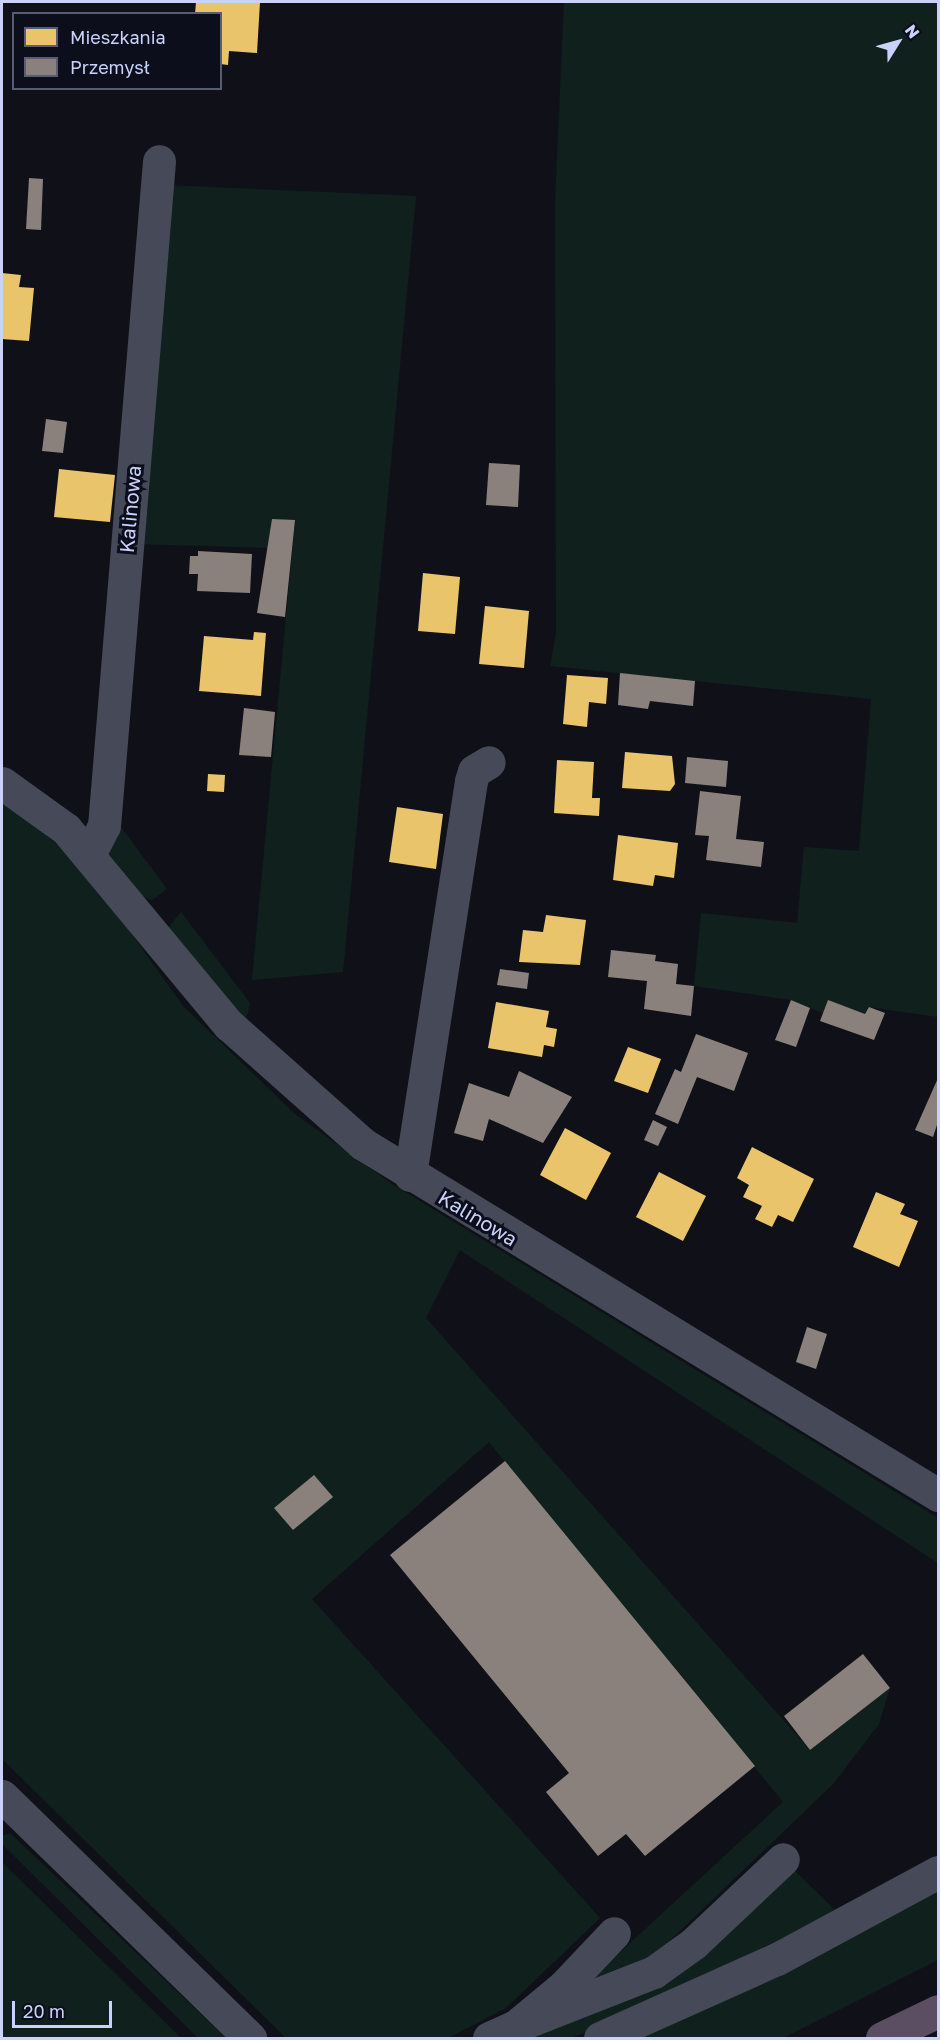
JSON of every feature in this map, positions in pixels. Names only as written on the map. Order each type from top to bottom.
[{"type":"highway","points":[[882,2038],[939,2011]]},
{"type":"street","name":"Kalinowa","points":[[90,853],[104,826],[159,160]]},
{"type":"street","points":[[410,1175],[471,781],[474,771],[489,762]]},
{"type":"street","name":"Kalinowa","points":[[2,783],[30,801],[90,853],[229,1025],[313,1105],[410,1175],[939,1495]]},
{"type":"street","points":[[6,1809],[250,2038]]},
{"type":"street","points":[[502,2032],[654,1972],[694,1943],[783,1859]]},
{"type":"street","points":[[600,2038],[777,1959],[939,1872]]},
{"type":"street","points":[[502,2032],[614,1933]]},
{"type":"green space","points":[[564,2],[938,2],[938,1017],[869,1007],[865,1014],[828,1001],[823,1013],[791,1000],[694,986],[701,913],[797,923],[804,847],[859,851],[871,699],[550,666],[556,633],[555,203]]},
{"type":"green space","points":[[164,185],[416,196],[343,972],[252,980],[295,521],[272,519],[270,548],[134,544]]},
{"type":"green space","points":[[2,800],[64,850],[103,894],[183,1006],[295,1114],[392,1184],[938,1518],[938,1563],[460,1250],[426,1318],[810,1750],[890,1688],[879,1724],[833,1784],[653,1957],[579,1990],[783,1802],[489,1442],[312,1599],[600,1918],[506,2008],[448,2038],[286,2038],[2,1759]]},
{"type":"green space","points":[[112,815],[167,889],[152,900],[139,895],[107,853]]},
{"type":"green space","points":[[181,912],[250,1003],[246,1020],[168,928]]},
{"type":"green space","points":[[10,1833],[226,2038],[198,2038],[2,1844],[2,1836]]},
{"type":"green space","points":[[2,1862],[181,2038],[2,2038]]},
{"type":"green space","points":[[790,1866],[840,1915],[648,2008],[571,2038],[531,2038]]},
{"type":"green space","points":[[938,1891],[938,1960],[783,2038],[627,2038]]},
{"type":"building: Mieszkania","points":[[196,2],[260,2],[257,53],[229,51],[228,65],[222,64],[222,12],[195,12]]},
{"type":"building: Mieszkania","points":[[2,273],[21,275],[19,287],[34,288],[29,341],[2,339]]},
{"type":"building: Mieszkania","points":[[59,469],[115,475],[110,522],[54,517]]},
{"type":"building: Mieszkania","points":[[423,573],[460,577],[455,634],[418,631]]},
{"type":"building: Mieszkania","points":[[485,606],[529,611],[524,668],[479,664]]},
{"type":"building: Mieszkania","points":[[254,632],[266,633],[261,696],[199,691],[204,636],[253,640]]},
{"type":"building: Mieszkania","points":[[567,675],[608,678],[606,704],[589,702],[587,727],[563,724]]},
{"type":"building: Mieszkania","points":[[625,752],[672,756],[675,784],[670,791],[622,788]]},
{"type":"building: Mieszkania","points":[[557,760],[594,762],[592,798],[600,798],[599,816],[554,813]]},
{"type":"building: Mieszkania","points":[[208,774],[225,775],[224,792],[207,791]]},
{"type":"building: Mieszkania","points":[[397,807],[443,814],[436,869],[389,862]]},
{"type":"building: Mieszkania","points":[[618,835],[678,843],[674,878],[655,875],[653,886],[613,880]]},
{"type":"building: Mieszkania","points":[[546,915],[586,920],[580,965],[519,962],[523,930],[543,932]]},
{"type":"building: Mieszkania","points":[[496,1002],[549,1011],[546,1027],[557,1029],[554,1047],[544,1045],[542,1057],[488,1048]]},
{"type":"building: Mieszkania","points":[[628,1047],[661,1059],[648,1093],[614,1081]]},
{"type":"building: Mieszkania","points":[[565,1128],[611,1153],[586,1200],[540,1175]]},
{"type":"building: Mieszkania","points":[[752,1147],[814,1179],[793,1222],[778,1215],[772,1227],[755,1219],[762,1206],[743,1197],[749,1185],[737,1178]]},
{"type":"building: Mieszkania","points":[[659,1172],[706,1196],[683,1241],[636,1217]]},
{"type":"building: Mieszkania","points":[[876,1192],[905,1204],[900,1214],[918,1221],[899,1267],[853,1247]]},
{"type":"building: Przemysł","points":[[29,178],[43,179],[41,230],[26,229]]},
{"type":"building: Przemysł","points":[[46,419],[67,422],[63,453],[42,451]]},
{"type":"building: Przemysł","points":[[489,463],[520,465],[518,507],[486,505]]},
{"type":"building: Przemysł","points":[[272,519],[295,520],[285,617],[257,613]]},
{"type":"building: Przemysł","points":[[198,551],[252,554],[250,593],[197,591],[198,574],[189,574],[190,556],[198,556]]},
{"type":"building: Przemysł","points":[[620,673],[695,681],[693,706],[650,701],[648,709],[618,705]]},
{"type":"building: Przemysł","points":[[244,708],[275,712],[271,757],[239,755]]},
{"type":"building: Przemysł","points":[[687,757],[728,761],[726,787],[685,783]]},
{"type":"building: Przemysł","points":[[700,791],[741,796],[736,839],[764,842],[761,867],[706,860],[709,836],[695,835]]},
{"type":"building: Przemysł","points":[[611,950],[656,955],[655,961],[678,964],[676,984],[694,986],[691,1016],[644,1009],[647,981],[608,977]]},
{"type":"building: Przemysł","points":[[500,969],[529,973],[527,989],[497,985]]},
{"type":"building: Przemysł","points":[[791,1000],[810,1008],[796,1047],[775,1040]]},
{"type":"building: Przemysł","points":[[828,1000],[865,1014],[869,1007],[885,1013],[874,1040],[820,1021]]},
{"type":"building: Przemysł","points":[[696,1034],[748,1053],[734,1091],[697,1077],[678,1124],[655,1114],[675,1069],[681,1072]]},
{"type":"building: Przemysł","points":[[519,1071],[572,1097],[543,1143],[489,1119],[483,1141],[454,1133],[469,1083],[509,1097]]},
{"type":"building: Przemysł","points":[[938,1078],[938,1122],[933,1137],[915,1130]]},
{"type":"building: Przemysł","points":[[653,1120],[667,1127],[658,1146],[644,1140]]},
{"type":"building: Przemysł","points":[[807,1327],[827,1334],[816,1369],[796,1362]]},
{"type":"building: Przemysł","points":[[505,1461],[755,1766],[645,1856],[626,1834],[598,1856],[546,1792],[569,1773],[390,1555]]},
{"type":"building: Przemysł","points":[[314,1475],[333,1497],[293,1530],[274,1508]]},
{"type":"building: Przemysł","points":[[863,1654],[890,1688],[810,1750],[784,1716]]}]
